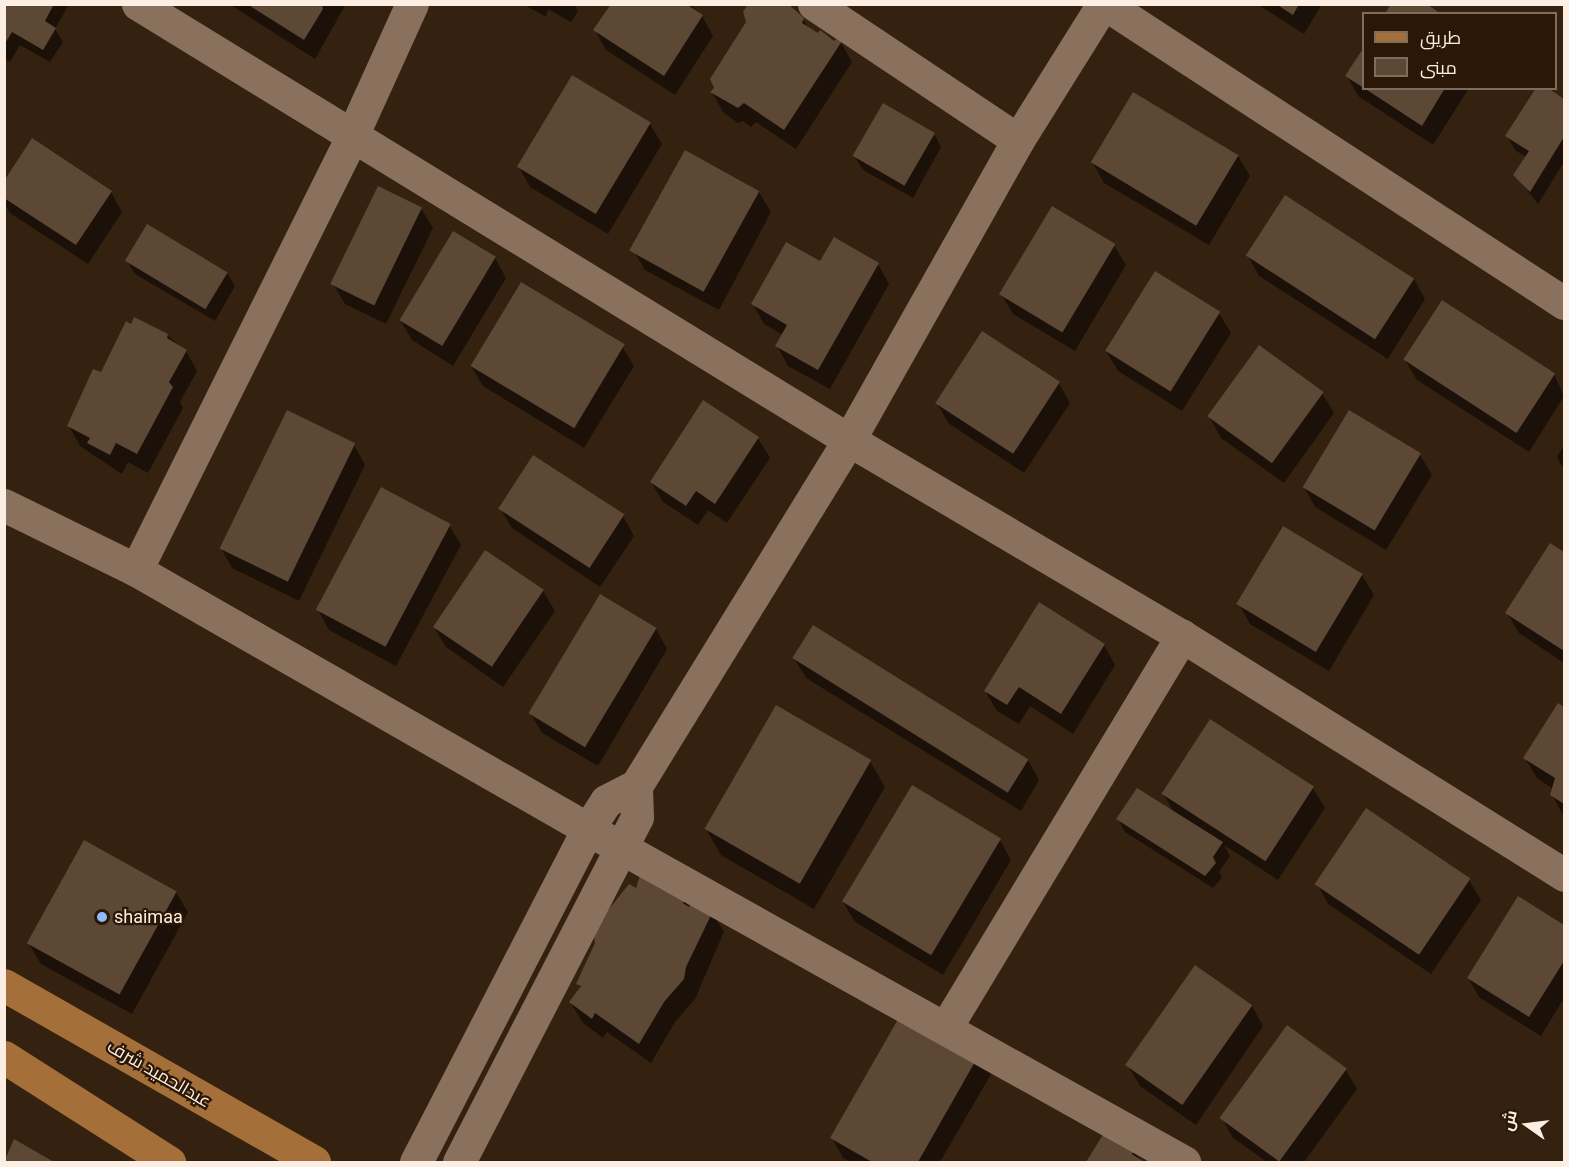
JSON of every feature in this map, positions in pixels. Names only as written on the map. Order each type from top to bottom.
[{"type":"main road","name":"عبدالحميد شرف","points":[[4,985],[314,1162]]},
{"type":"main road","points":[[4,1057],[169,1162]]},
{"type":"street","points":[[138,4],[849,440],[1182,636],[1564,875]]},
{"type":"street","points":[[136,570],[352,136],[412,4]]},
{"type":"street","points":[[814,4],[1018,140]]},
{"type":"street","points":[[416,1162],[588,829],[606,801],[636,786],[849,440],[1018,140],[1104,4],[1564,303]]},
{"type":"street","points":[[4,505],[136,570],[588,829],[1184,1162]]},
{"type":"street","points":[[946,1027],[1182,636]]},
{"type":"street","points":[[459,1162],[637,817],[636,786]]},
{"type":"building","points":[[4,4],[54,4],[45,21],[56,28],[43,50],[12,32],[4,45]]},
{"type":"building","points":[[247,4],[322,4],[323,9],[304,40]]},
{"type":"building","points":[[611,4],[686,4],[703,15],[664,76],[593,30]]},
{"type":"building","points":[[748,4],[788,4],[804,18],[802,23],[818,33],[820,30],[834,41],[839,37],[842,41],[784,130],[744,103],[738,108],[710,92],[714,88],[710,79],[746,22],[743,12]]},
{"type":"building","points":[[1276,4],[1299,4],[1293,15]]},
{"type":"building","points":[[1390,5],[1428,5],[1438,12],[1386,12]]},
{"type":"building","points":[[1362,50],[1362,87],[1345,76]]},
{"type":"building","points":[[572,75],[651,122],[596,214],[517,167]]},
{"type":"building","points":[[1367,90],[1444,90],[1422,126]]},
{"type":"building","points":[[1535,90],[1551,90],[1564,99],[1564,137],[1530,192],[1513,175],[1529,151],[1505,136]]},
{"type":"building","points":[[1133,92],[1238,155],[1196,226],[1091,162]]},
{"type":"building","points":[[883,103],[935,133],[904,186],[852,156]]},
{"type":"building","points":[[32,138],[112,191],[76,245],[4,198],[4,181]]},
{"type":"building","points":[[685,150],[759,191],[704,292],[629,251]]},
{"type":"building","points":[[378,186],[422,207],[374,305],[330,284]]},
{"type":"building","points":[[1285,195],[1414,279],[1375,339],[1246,255]]},
{"type":"building","points":[[1052,206],[1115,244],[1062,332],[999,294]]},
{"type":"building","points":[[147,224],[228,272],[205,309],[125,261]]},
{"type":"building","points":[[453,231],[496,257],[442,346],[399,320]]},
{"type":"building","points":[[834,237],[879,263],[818,370],[775,346],[787,325],[751,304],[786,242],[820,261]]},
{"type":"building","points":[[1155,271],[1220,312],[1170,392],[1105,351]]},
{"type":"building","points":[[521,282],[625,344],[574,428],[471,366]]},
{"type":"building","points":[[1442,300],[1555,374],[1517,433],[1403,360]]},
{"type":"building","points":[[134,317],[168,334],[167,338],[187,350],[169,382],[173,387],[137,454],[116,443],[110,455],[87,443],[90,438],[67,426],[93,369],[101,372],[126,321],[131,324]]},
{"type":"building","points":[[982,331],[1060,382],[1013,454],[935,403]]},
{"type":"building","points":[[1259,345],[1324,392],[1272,463],[1207,416]]},
{"type":"building","points":[[703,400],[759,437],[715,504],[696,491],[686,506],[650,482]]},
{"type":"building","points":[[287,410],[355,443],[288,582],[219,548]]},
{"type":"building","points":[[1349,410],[1421,453],[1375,530],[1303,487]]},
{"type":"building","points":[[533,455],[624,514],[590,568],[498,509]]},
{"type":"building","points":[[381,487],[451,524],[385,647],[316,610]]},
{"type":"building","points":[[1283,526],[1363,574],[1316,652],[1236,604]]},
{"type":"building","points":[[1550,543],[1564,552],[1564,651],[1505,613]]},
{"type":"building","points":[[485,550],[544,590],[492,667],[433,627]]},
{"type":"building","points":[[600,594],[657,628],[585,747],[528,713]]},
{"type":"building","points":[[1039,602],[1105,644],[1061,714],[1019,687],[1007,705],[984,691]]},
{"type":"building","points":[[813,625],[1028,760],[1008,793],[792,658]]},
{"type":"building","points":[[1558,703],[1564,707],[1564,804],[1550,795],[1555,778],[1523,758]]},
{"type":"building","points":[[776,705],[871,760],[800,884],[704,829]]},
{"type":"building","points":[[1210,719],[1314,787],[1266,861],[1162,794]]},
{"type":"building","points":[[912,785],[1001,839],[931,955],[842,902]]},
{"type":"building","points":[[1137,788],[1223,842],[1213,857],[1216,863],[1205,876],[1116,819]]},
{"type":"building","points":[[1366,808],[1470,878],[1419,955],[1315,884]]},
{"type":"building","name":"shaimaa","points":[[84,840],[177,891],[120,995],[27,943]]},
{"type":"building","points":[[642,869],[665,881],[659,888],[686,899],[683,903],[689,907],[693,901],[713,911],[686,967],[684,979],[664,1002],[639,1044],[595,1013],[592,1019],[569,1002],[581,986],[576,984],[595,943],[593,929],[629,884],[636,888]]},
{"type":"building","points":[[1518,896],[1564,925],[1564,961],[1529,1017],[1467,978]]},
{"type":"building","points":[[1195,965],[1252,1005],[1182,1105],[1125,1065]]},
{"type":"building","points":[[905,1007],[980,1053],[918,1162],[872,1162],[830,1138]]},
{"type":"building","points":[[1287,1025],[1347,1068],[1279,1162],[1219,1118]]},
{"type":"building","points":[[1104,1133],[1134,1149],[1132,1154],[1144,1162],[1086,1162]]},
{"type":"building","points":[[14,1139],[54,1162],[4,1162]]},
{"type":"place","name":"shaimaa","points":[[102,917]]}]
